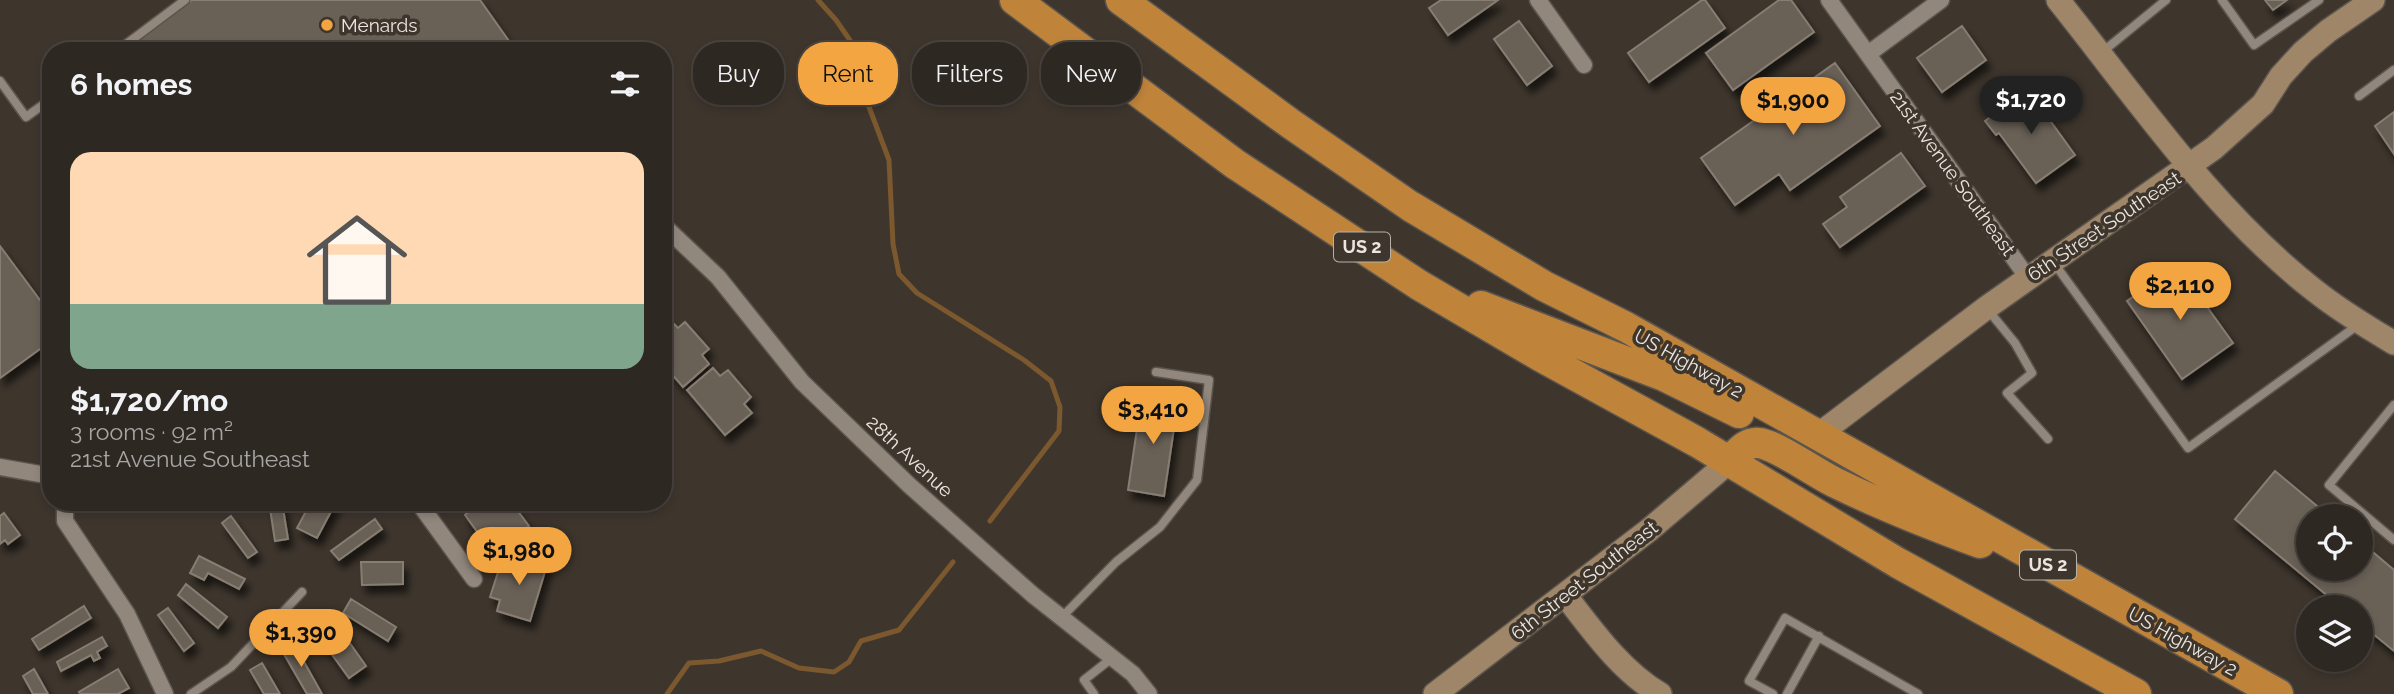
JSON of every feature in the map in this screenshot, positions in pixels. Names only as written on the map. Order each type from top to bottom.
[{"type":"highway","name":"US 2","points":[[1015,0],[1235,164],[1419,285],[1729,461],[1898,563],[2136,694]]},
{"type":"highway","name":"US Highway 2","points":[[1121,0],[1193,55],[1410,206],[1544,286],[1626,327],[2278,694]]},
{"type":"highway","points":[[1419,285],[1664,376],[1788,439],[1805,442],[1818,435]]},
{"type":"highway","points":[[1729,461],[1744,446],[1758,443],[1850,490],[2011,555],[2112,601]]},
{"type":"street","points":[[1538,0],[1584,65]]},
{"type":"street","name":"21st Avenue Southeast","points":[[1829,0],[2028,278]]},
{"type":"street","points":[[1868,54],[1941,0]]},
{"type":"street","points":[[2059,0],[2191,166],[2236,218],[2278,260],[2315,291],[2394,343]]},
{"type":"street","name":"6th Street Southeast","points":[[1818,435],[1986,308],[2191,166],[2263,104],[2281,76],[2303,52],[2373,0]]},
{"type":"street","name":"28th Avenue","points":[[672,234],[718,277],[802,382],[909,485],[1061,618],[1133,674],[1149,694]]},
{"type":"street","name":"6th Street Southeast","points":[[1434,694],[1649,530],[1729,461]]},
{"type":"street","points":[[0,467],[42,474]]},
{"type":"street","points":[[65,511],[65,520],[127,614],[165,694]]},
{"type":"street","points":[[425,511],[474,579]]},
{"type":"street","points":[[1564,595],[1601,640],[1645,685],[1660,694]]},
{"type":"lane","points":[[129,42],[185,0]]},
{"type":"lane","points":[[2101,53],[2166,0]]},
{"type":"lane","points":[[2222,0],[2254,45],[2319,0]]},
{"type":"lane","points":[[2360,96],[2394,70]]},
{"type":"lane","points":[[0,80],[26,117],[42,105]]},
{"type":"lane","points":[[2052,261],[2188,449],[2361,323]]},
{"type":"lane","points":[[1986,308],[2015,343],[2032,373],[2007,393],[2048,439]]},
{"type":"lane","points":[[1061,618],[1116,562],[1160,527],[1197,480],[1209,380],[1156,372]]},
{"type":"lane","points":[[2394,405],[2329,485],[2394,540]]},
{"type":"lane","points":[[191,694],[231,667],[302,592]]},
{"type":"lane","points":[[1773,694],[1749,681],[1785,618],[1918,694]]},
{"type":"lane","points":[[1787,694],[1819,636]]},
{"type":"lane","points":[[1094,694],[1084,680],[1112,658]]},
{"type":"building","name":"Menards","points":[[192,0],[480,0],[510,42],[133,42]]},
{"type":"building","points":[[1441,0],[1498,0],[1448,35],[1429,8]]},
{"type":"building","points":[[1705,0],[1725,28],[1649,82],[1628,53]]},
{"type":"building","points":[[1779,0],[1791,0],[1814,32],[1733,90],[1706,53]]},
{"type":"building","points":[[2265,0],[2287,0],[2273,10]]},
{"type":"building","points":[[1519,21],[1552,66],[1527,85],[1494,39]]},
{"type":"building","points":[[1962,26],[1986,60],[1942,92],[1917,58]]},
{"type":"building","points":[[1835,63],[1880,126],[1790,190],[1779,174],[1735,205],[1701,158]]},
{"type":"building","points":[[2028,90],[2075,155],[2036,183],[1999,133],[1996,135],[1985,121]]},
{"type":"building","points":[[2394,112],[2394,154],[2375,126]]},
{"type":"building","points":[[1901,153],[1925,186],[1840,247],[1823,224],[1847,207],[1840,197]]},
{"type":"building","points":[[0,246],[42,303],[42,348],[0,378]]},
{"type":"building","points":[[2177,265],[2233,343],[2182,379],[2127,301]]},
{"type":"building","points":[[672,322],[678,328],[685,322],[709,349],[702,355],[709,364],[683,387],[672,374]]},
{"type":"building","points":[[713,368],[720,376],[728,370],[751,397],[744,404],[752,413],[725,435],[687,390]]},
{"type":"building","points":[[1142,395],[1178,401],[1164,496],[1128,490]]},
{"type":"building","points":[[2275,471],[2315,504],[2296,504],[2296,570],[2235,519]]},
{"type":"building","points":[[270,511],[283,511],[288,539],[275,541]]},
{"type":"building","points":[[306,511],[331,511],[317,538],[297,528]]},
{"type":"building","points":[[470,511],[518,511],[529,526],[501,547],[494,538],[486,544],[465,515]]},
{"type":"building","points":[[4,513],[20,535],[8,544],[5,540],[0,544],[0,516]]},
{"type":"building","points":[[231,516],[257,552],[248,558],[222,523]]},
{"type":"building","points":[[375,519],[382,529],[339,560],[331,551]]},
{"type":"building","points":[[2373,552],[2394,570],[2394,651],[2373,634],[2373,595],[2327,595],[2310,581],[2373,581]]},
{"type":"building","points":[[514,554],[547,565],[530,621],[497,611],[500,600],[490,597],[501,563],[510,566]]},
{"type":"building","points":[[199,556],[245,579],[239,589],[208,573],[204,580],[190,573]]},
{"type":"building","points":[[361,562],[403,562],[403,584],[362,585]]},
{"type":"building","points":[[186,584],[227,617],[218,628],[178,595]]},
{"type":"building","points":[[351,599],[396,627],[388,641],[343,613]]},
{"type":"building","points":[[84,606],[91,618],[39,650],[32,639]]},
{"type":"building","points":[[168,608],[194,643],[184,651],[158,615]]},
{"type":"building","points":[[342,632],[366,666],[349,678],[325,645]]},
{"type":"building","points":[[102,637],[107,646],[97,652],[100,658],[94,661],[91,655],[61,671],[57,662]]},
{"type":"building","points":[[293,642],[322,694],[307,694],[281,649]]},
{"type":"building","points":[[262,663],[280,694],[264,694],[250,670]]},
{"type":"building","points":[[34,669],[48,694],[33,694],[23,676]]},
{"type":"building","points":[[118,669],[129,688],[118,694],[80,694],[79,692]]},
{"type":"waterway","points":[[818,0],[858,52],[863,91],[889,160],[893,244],[899,274],[917,293],[1024,360],[1051,381],[1060,407],[1059,431],[990,521]]},
{"type":"waterway","points":[[667,694],[689,663],[719,661],[761,651],[799,668],[834,672],[849,662],[861,641],[899,630],[953,562]]},
{"type":"place","name":"Menards","points":[[327,25]]}]
